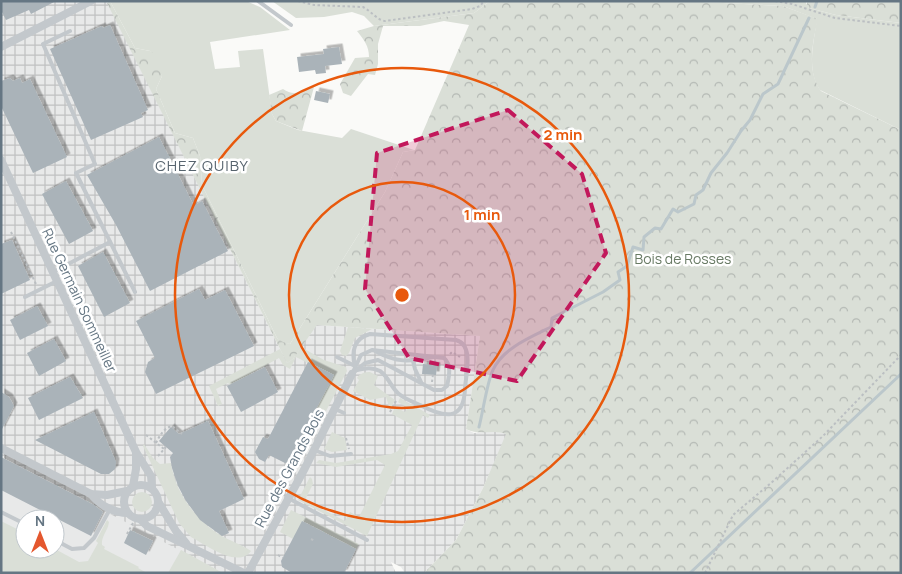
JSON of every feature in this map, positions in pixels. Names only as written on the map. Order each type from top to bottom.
[{"type":"street","points":[[1,47],[91,1]]},
{"type":"street","name":"Rue Germain Sommeiller","points":[[1,160],[136,452],[151,476],[152,488]]},
{"type":"street","name":"Rue des Grands Bois","points":[[248,573],[355,370]]},
{"type":"street","name":"Rue Germain Sommeiller","points":[[1,448],[91,494],[108,513],[128,513],[147,526],[244,573]]},
{"type":"street","name":"Rue Germain Sommeiller","points":[[128,513],[124,504],[136,469],[136,452]]},
{"type":"street","name":"Rue Germain Sommeiller","points":[[91,494],[112,495],[143,484],[152,488],[157,493],[159,503],[176,531],[192,547]]},
{"type":"street","points":[[138,519],[153,515],[159,503]]},
{"type":"lane","points":[[258,1],[291,25]]},
{"type":"lane","points":[[70,31],[42,44],[96,164],[76,173],[135,292]]},
{"type":"lane","points":[[53,272],[110,242]]},
{"type":"lane","points":[[25,297],[57,281]]},
{"type":"lane","points":[[337,358],[355,370],[371,368],[382,373],[399,395],[438,414],[450,414],[458,410],[465,398],[467,352],[464,344],[456,340],[367,335],[358,340],[354,348],[352,354],[355,370]]},
{"type":"lane","points":[[372,350],[391,359],[413,361],[438,357]]},
{"type":"lane","points":[[372,350],[438,357],[445,359],[449,364],[447,386],[437,391],[380,360],[367,362],[355,370],[361,355],[372,350]]},
{"type":"lane","points":[[413,361],[414,369],[422,384]]},
{"type":"lane","points":[[335,409],[344,413]]},
{"type":"lane","points":[[314,450],[330,456],[351,454]]},
{"type":"lane","points":[[288,498],[367,540]]},
{"type":"lane","points":[[1,512],[15,519]]},
{"type":"lane","points":[[108,513],[111,520]]},
{"type":"lane","points":[[65,545],[78,550],[84,548],[94,538],[108,513]]},
{"type":"path","points":[[298,1],[314,5],[363,8],[382,21],[472,9],[480,6],[484,1]]},
{"type":"path","points":[[775,1],[792,4],[835,18],[901,26]]},
{"type":"path","points":[[11,232],[39,290]]},
{"type":"path","points":[[705,573],[733,515],[823,436],[901,355]]},
{"type":"path","points":[[390,412],[399,395]]},
{"type":"path","points":[[156,443],[162,433],[172,426],[182,434]]},
{"type":"path","points":[[146,435],[165,448],[158,456]]},
{"type":"path","points":[[346,438],[348,446]]},
{"type":"path","points":[[127,534],[138,519]]},
{"type":"path","points":[[310,539],[315,541]]},
{"type":"path","points":[[278,556],[283,558]]},
{"type":"highlighted area","points":[[508,110],[582,174],[606,253],[517,381],[409,358],[365,289],[377,153]]},
{"type":"shaded area","points":[[1,1],[107,1],[280,349],[293,359],[316,325],[480,336],[466,429],[474,433],[493,431],[507,434],[483,488],[456,540],[424,573],[405,573],[401,567],[391,562],[396,573],[223,573],[1,457]]},
{"type":"shaded area","points":[[1,457],[163,540],[223,573],[1,573]]},
{"type":"green space","points":[[110,1],[246,1],[260,7],[290,30],[210,42],[215,69],[240,67],[238,51],[263,49],[272,114],[276,121],[298,130],[342,138],[351,129],[414,150],[403,152],[385,192],[290,344],[283,343],[277,338],[202,185],[200,156],[193,138],[175,133],[156,89],[162,76],[150,51],[135,48]]},
{"type":"green space","name":"Bois de Rosses","points":[[110,1],[135,48],[150,51],[158,57],[162,76],[156,89],[175,133],[193,138],[200,156],[202,185],[277,338],[290,344],[385,192],[403,152],[415,150],[469,25],[444,21],[420,26],[383,26],[378,44],[378,64],[375,75],[368,74],[351,96],[343,93],[340,84],[355,58],[369,57],[367,46],[357,31],[374,26],[474,13],[490,1],[682,1],[783,6],[818,19],[812,65],[816,83],[821,91],[901,130],[901,573],[424,573],[456,540],[483,488],[506,434],[476,432],[466,429],[480,336],[317,325],[293,359],[287,363],[107,3]]},
{"type":"green space","points":[[272,1],[490,1],[474,13],[374,26],[364,16],[352,12],[324,17],[296,18]]},
{"type":"green space","points":[[682,1],[807,1],[806,3],[809,8],[836,15],[901,23],[901,130],[820,90],[813,74],[812,65],[817,19],[783,6]]},
{"type":"green space","points":[[807,1],[901,1],[901,23],[836,15],[809,8]]},
{"type":"green space","points":[[314,87],[302,131],[276,121],[272,114],[269,95],[283,89],[295,93]]},
{"type":"green space","points":[[348,327],[372,329],[355,338],[346,356],[342,355],[340,351]]},
{"type":"green space","points":[[301,347],[324,360],[346,367],[347,371],[293,474],[283,469],[288,464],[333,376],[296,357],[290,369],[283,365],[279,358],[230,385],[228,383],[216,389],[222,404],[218,406],[209,386],[280,349],[287,363],[293,359]]},
{"type":"green space","points":[[370,372],[378,376],[374,385],[395,400],[390,410],[386,397],[370,400],[353,391],[359,380],[358,376]]},
{"type":"green space","points":[[400,398],[430,415],[428,418],[423,415],[367,536],[298,500],[310,477],[313,484],[305,500],[345,521],[350,512],[359,517],[385,465],[377,460],[336,467],[316,463],[319,460],[336,463],[391,454],[398,451],[412,425],[392,414],[395,407],[405,412],[408,408],[398,402]]},
{"type":"green space","points":[[332,432],[345,438],[347,450],[332,452],[324,449]]},
{"type":"green space","points":[[144,444],[153,458],[160,464],[171,463],[173,474],[182,494],[202,521],[220,535],[251,551],[245,556],[238,558],[230,557],[213,550],[191,537],[179,523],[143,446]]},
{"type":"green space","points":[[142,492],[149,495],[152,502],[149,509],[142,512],[135,509],[132,502],[135,495]]},
{"type":"green space","points":[[291,510],[359,544],[356,549],[303,521],[293,539],[280,532]]},
{"type":"green space","points":[[107,520],[109,522],[102,542],[102,545],[105,547],[104,549],[147,573],[1,573],[1,521],[15,528],[15,559],[65,559],[65,554],[79,562],[88,561],[98,543],[96,541]]},
{"type":"green space","points":[[181,550],[223,573],[168,573]]},
{"type":"building","points":[[1,1],[56,1],[31,14],[29,10],[6,20],[1,10]]},
{"type":"building","points":[[110,25],[148,110],[141,113],[143,117],[91,140],[50,49],[102,26],[103,28]]},
{"type":"building","points":[[339,47],[342,64],[325,66],[326,73],[316,74],[315,70],[299,72],[297,57],[324,54],[323,49]]},
{"type":"building","points":[[10,78],[13,81],[20,78],[22,83],[30,79],[67,157],[33,173],[1,106],[1,81]]},
{"type":"building","points":[[316,91],[330,94],[328,103],[314,100]]},
{"type":"building","points":[[159,137],[194,206],[202,201],[228,251],[150,291],[116,225],[87,175]]},
{"type":"building","points":[[66,181],[93,231],[69,244],[42,194]]},
{"type":"building","points":[[12,240],[30,280],[1,294],[1,244]]},
{"type":"building","points":[[103,252],[130,303],[104,317],[78,266]]},
{"type":"building","points":[[199,289],[205,300],[225,290],[254,346],[156,394],[145,372],[148,362],[155,358],[136,321]]},
{"type":"building","points":[[37,306],[48,326],[20,340],[10,320]]},
{"type":"building","points":[[54,339],[66,361],[39,376],[27,353]]},
{"type":"building","points":[[308,362],[334,375],[287,464],[269,455],[265,462],[259,459],[255,452],[263,437],[268,439]]},
{"type":"building","points":[[423,364],[437,366],[436,375],[422,374]]},
{"type":"building","points":[[265,367],[278,392],[241,412],[227,386]]},
{"type":"building","points":[[70,377],[83,398],[39,420],[28,398]]},
{"type":"building","points":[[1,392],[9,397],[14,406],[1,431]]},
{"type":"building","points":[[94,412],[116,462],[115,469],[109,474],[101,474],[35,440]]},
{"type":"building","points":[[208,421],[244,499],[219,511],[229,533],[222,536],[200,520],[186,501],[178,486],[172,468],[170,457],[173,453],[159,441],[171,427],[179,434]]},
{"type":"building","points":[[1,457],[94,505],[103,512],[91,536],[65,523],[65,509],[38,509],[1,490]]},
{"type":"building","points":[[302,521],[356,549],[344,573],[292,573],[282,567],[281,561]]},
{"type":"building","points":[[130,530],[153,541],[146,555],[124,543]]},
{"type":"waterway","points":[[815,7],[817,1]]},
{"type":"waterway","points":[[479,427],[491,375],[503,355],[526,339],[551,327],[552,318],[603,292],[620,280],[618,272],[627,266],[633,247],[643,250],[644,237],[655,228],[661,229],[673,209],[678,212],[694,204],[696,195],[703,190],[711,173],[750,120],[763,94],[778,84],[809,18]]},
{"type":"waterway","points":[[690,573],[901,374]]},
{"type":"district","name":"CHEZ QUIBY","points":[[202,165]]}]
